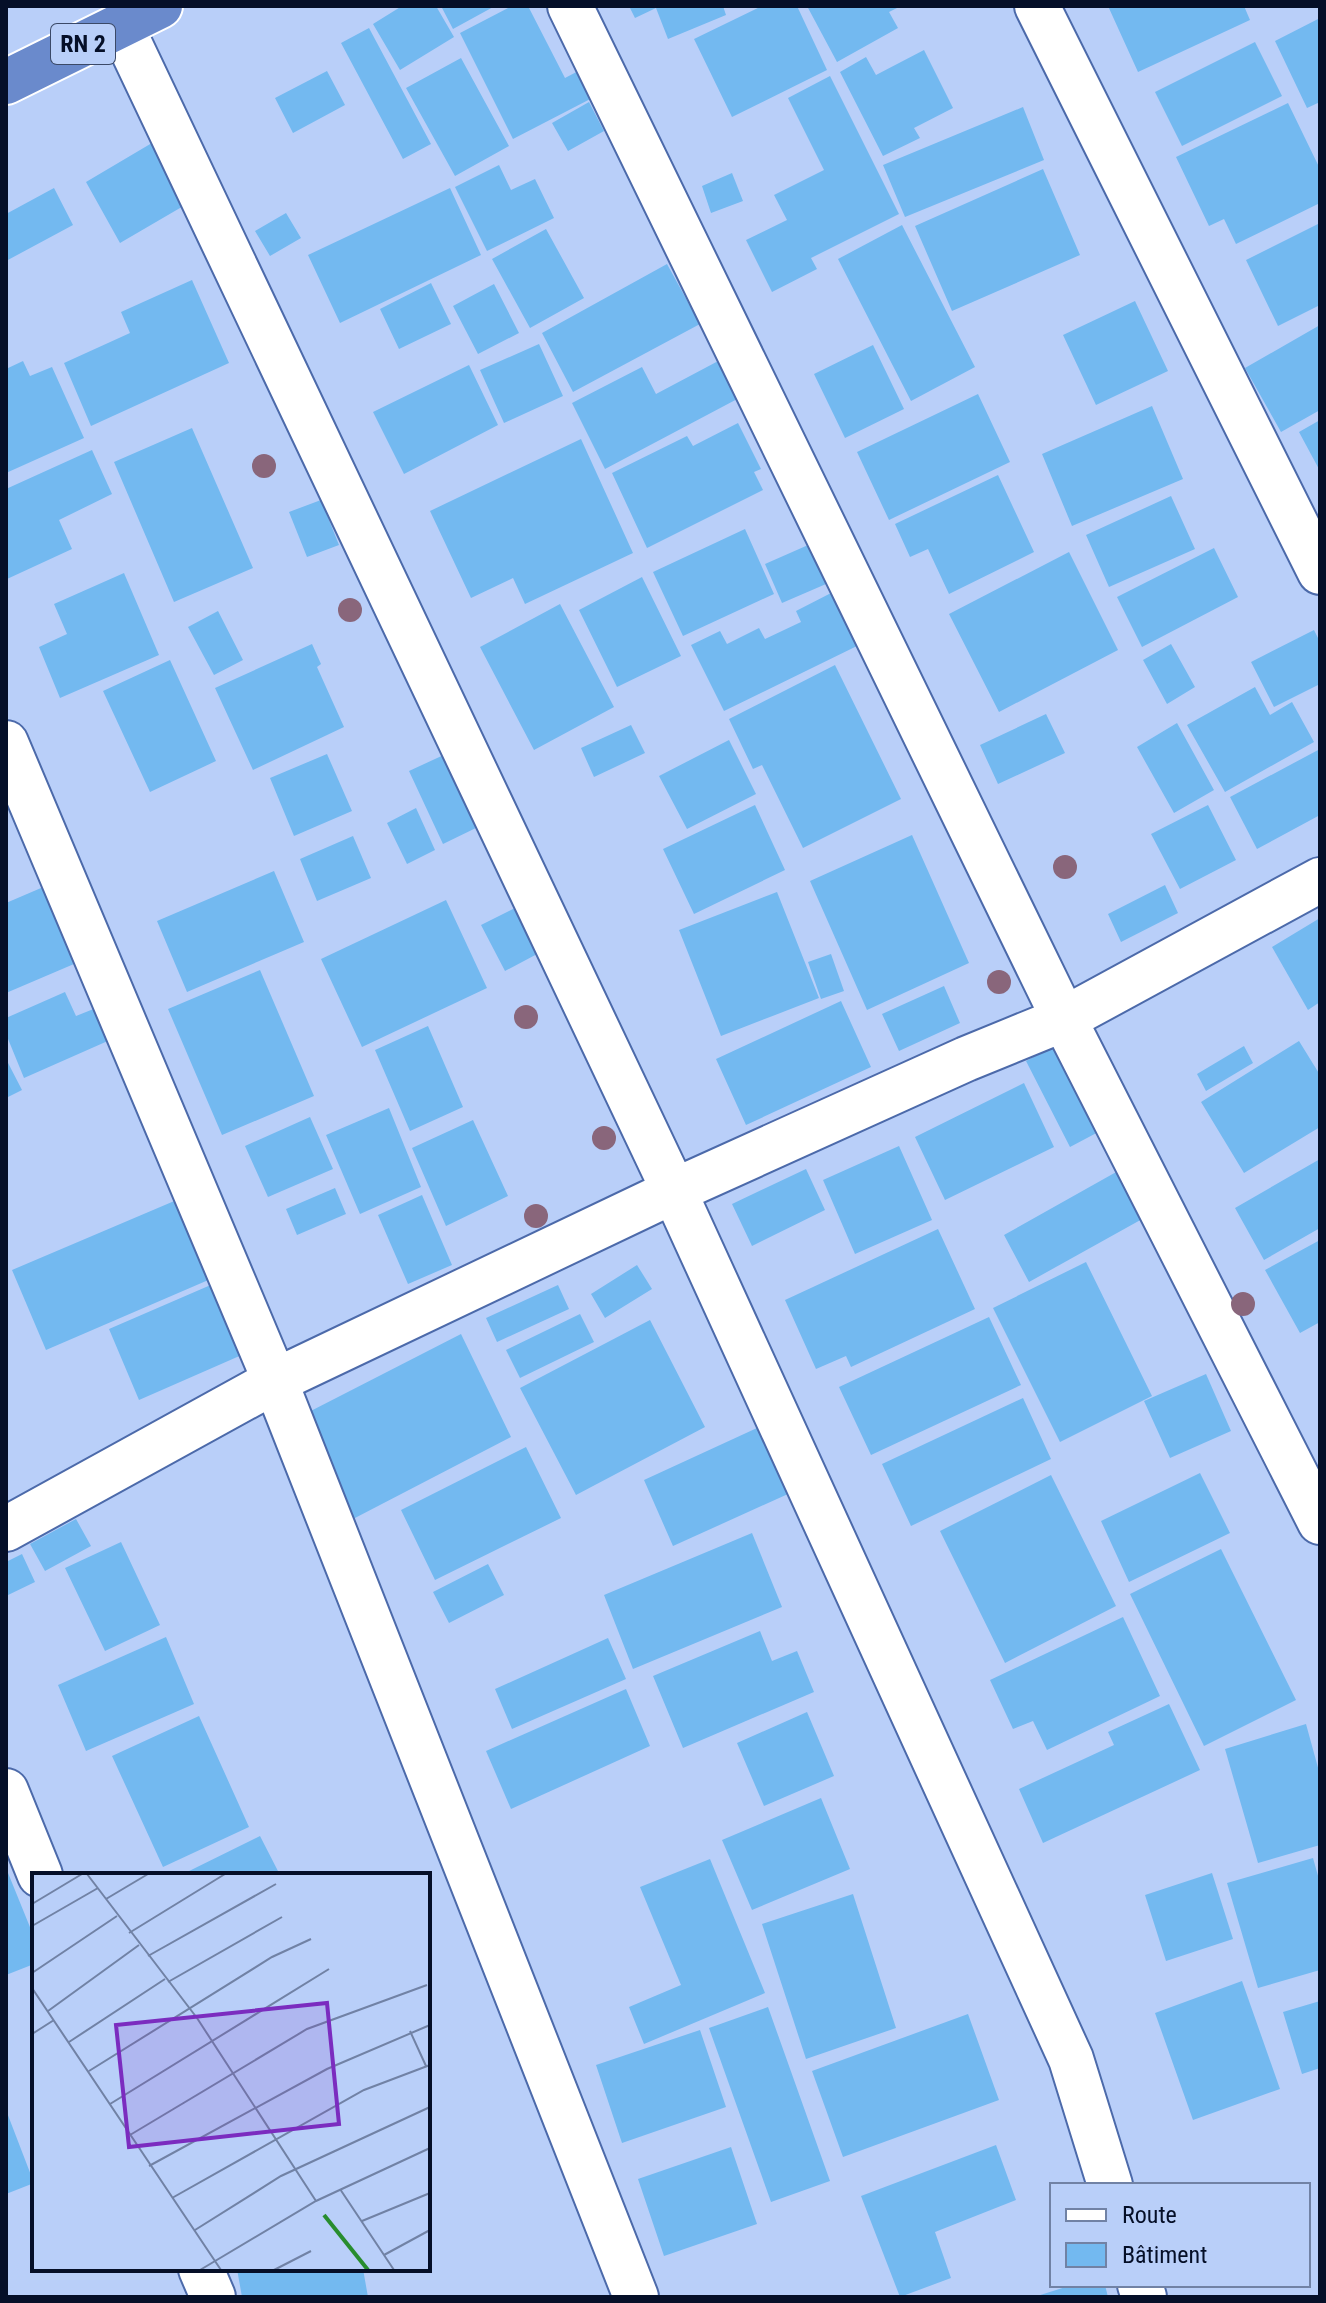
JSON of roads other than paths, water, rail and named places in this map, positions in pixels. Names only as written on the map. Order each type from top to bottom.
[{"type":"highway","name":"RN 2","points":[[6,82],[160,6]]},
{"type":"street","points":[[570,6],[1064,1019],[1320,1522]]},
{"type":"street","points":[[1037,6],[1320,572]]},
{"type":"street","points":[[121,26],[674,1191],[1071,2059],[1109,2183]]},
{"type":"street","points":[[6,743],[275,1381],[636,2297]]},
{"type":"street","points":[[6,1529],[275,1381],[674,1191],[966,1059],[1064,1019],[1320,880]]},
{"type":"street","points":[[6,1791],[39,1873]]},
{"type":"street","points":[[202,2271],[213,2297]]}]
